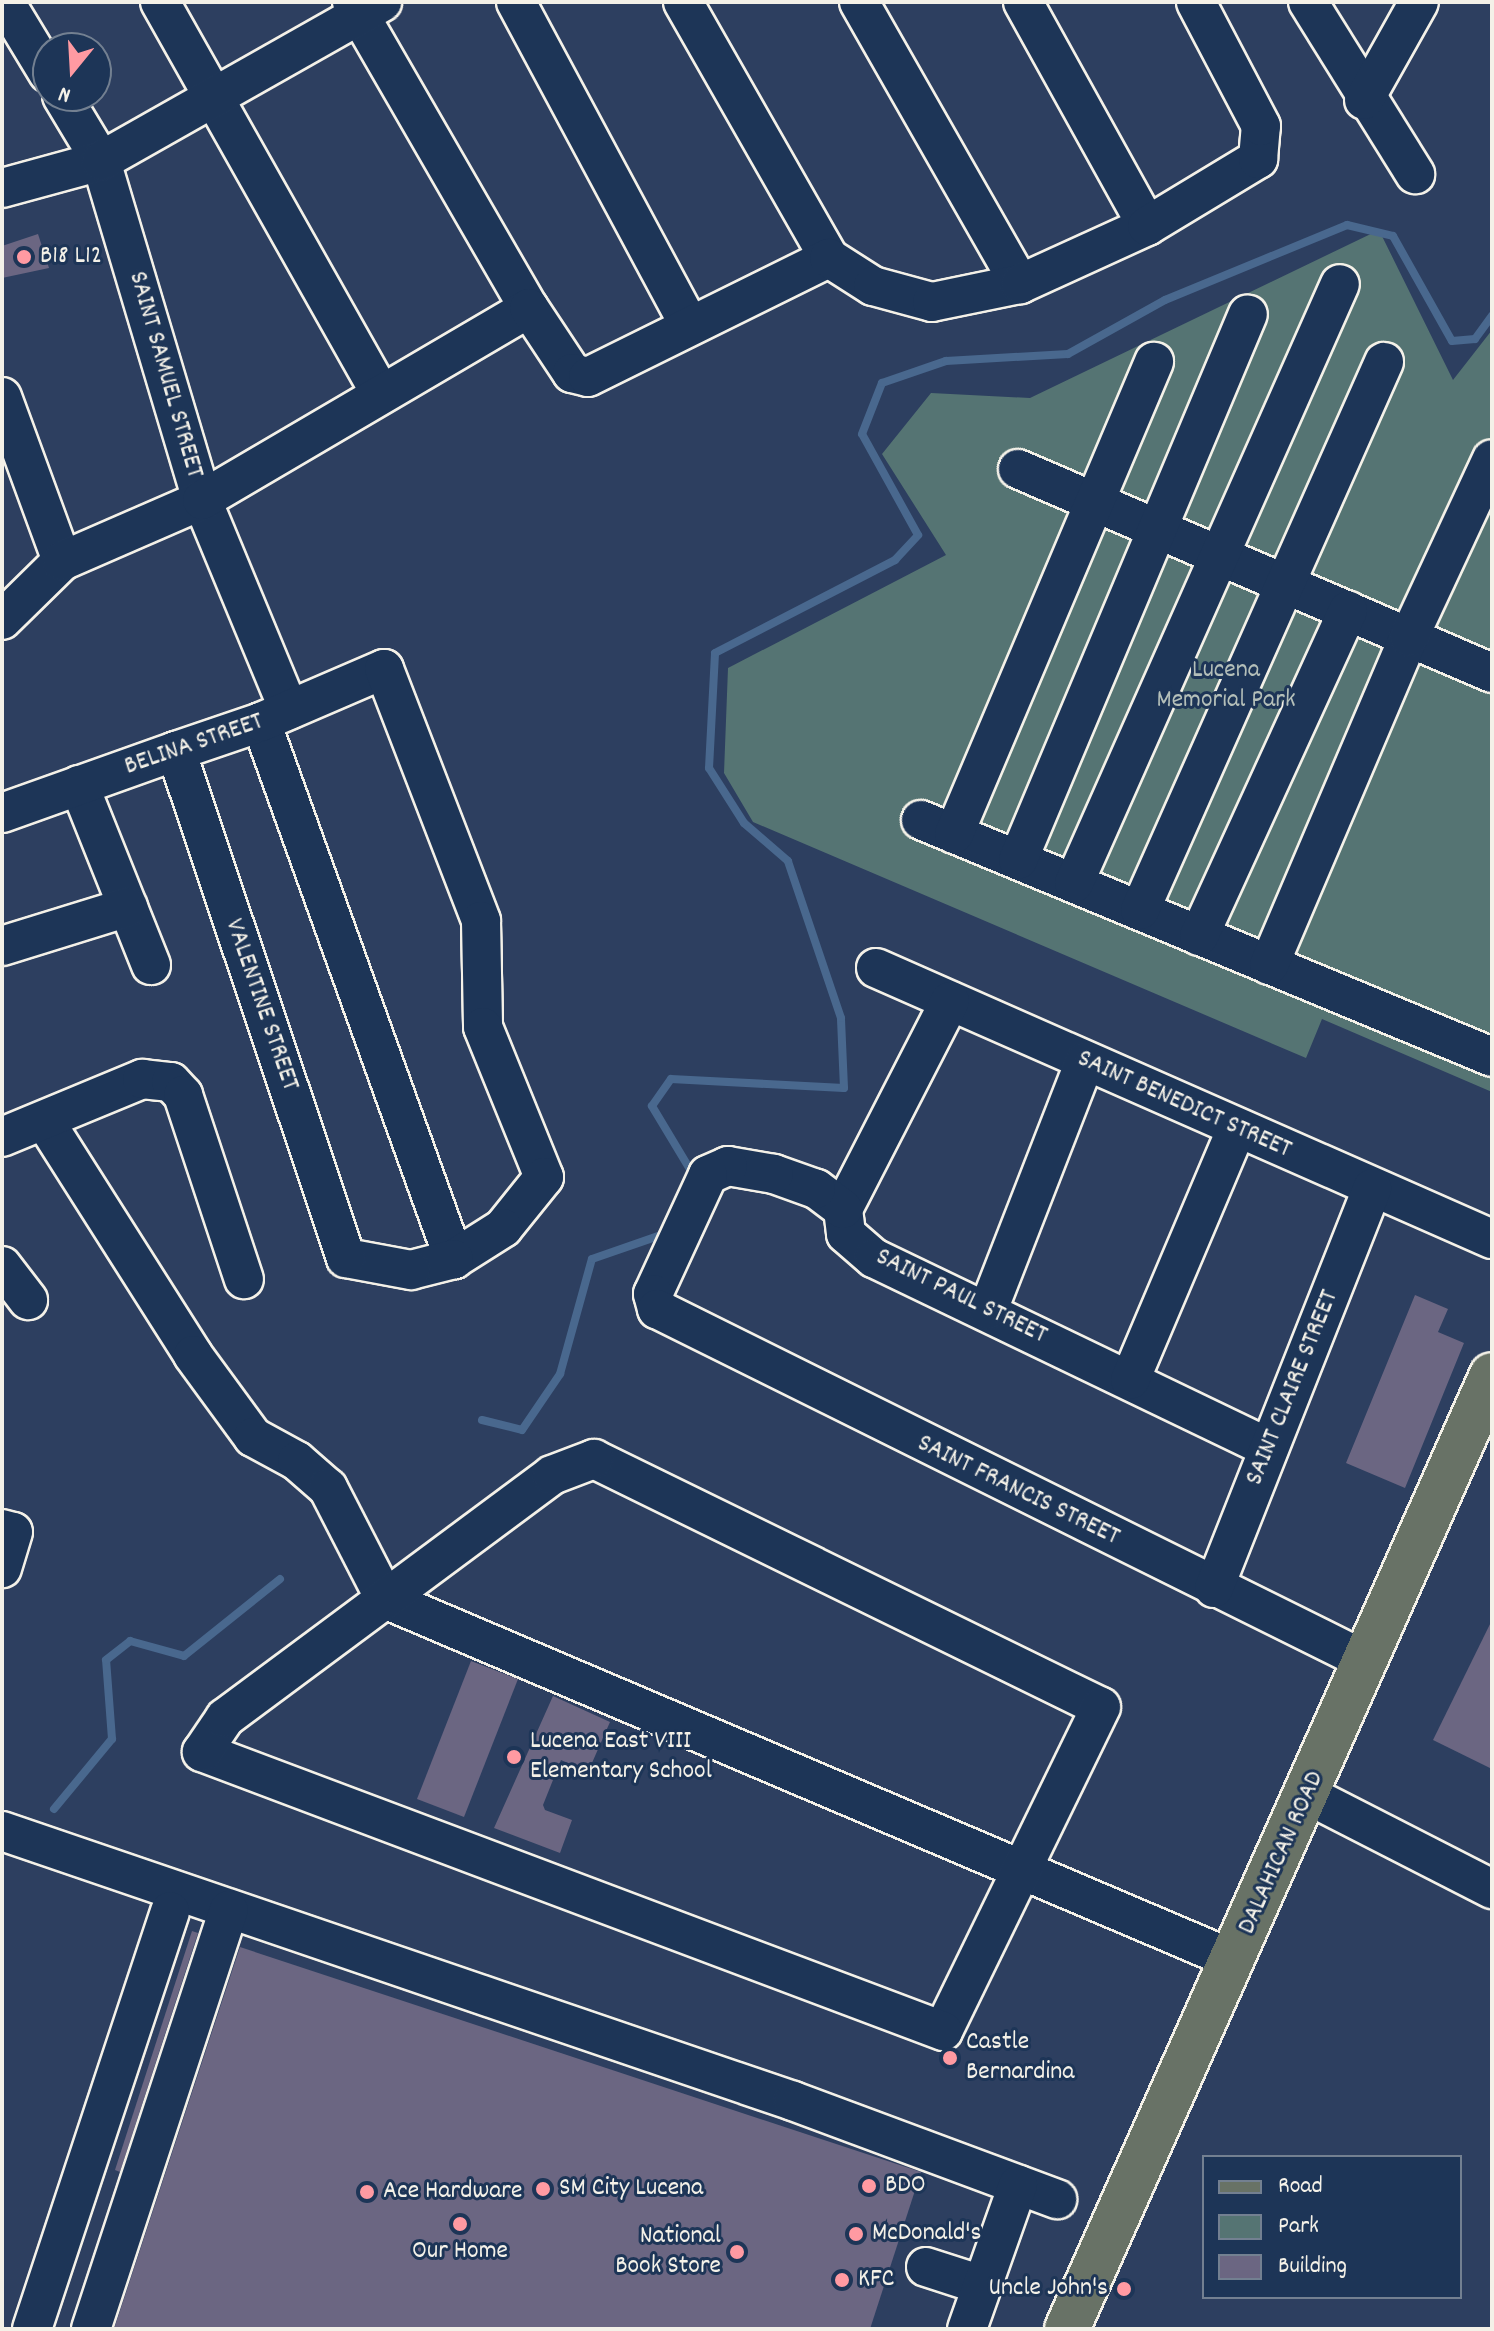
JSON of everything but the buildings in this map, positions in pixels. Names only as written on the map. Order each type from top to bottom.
[{"type":"main road","name":"DALAHICAN ROAD","points":[[1067,2329],[1308,1795],[1492,1375]]},
{"type":"street","points":[[5,2],[32,47]]},
{"type":"street","points":[[160,2],[216,96],[381,394]]},
{"type":"street","points":[[516,2],[689,324]]},
{"type":"street","points":[[683,2],[829,258],[873,286],[932,302],[1020,284],[1147,226],[1258,159],[1261,126],[1196,2]]},
{"type":"street","points":[[859,2],[1020,284]]},
{"type":"street","points":[[1023,2],[1147,226]]},
{"type":"street","points":[[1308,2],[1364,100],[1415,174]]},
{"type":"street","points":[[1364,100],[1419,2]]},
{"type":"street","points":[[2,188],[101,161],[364,6],[529,308],[572,373],[588,377],[689,324],[829,258]]},
{"type":"street","name":"SAINT SAMUEL STREET","points":[[2,620],[62,561],[202,500],[101,161],[72,112]]},
{"type":"street","points":[[1074,883],[1340,284]]},
{"type":"street","points":[[454,1259],[202,500],[529,308]]},
{"type":"street","points":[[1018,860],[1248,314]]},
{"type":"street","points":[[1154,362],[1095,502],[938,827],[1492,1057]]},
{"type":"street","points":[[1140,910],[1384,362]]},
{"type":"street","points":[[2,397],[62,561]]},
{"type":"street","points":[[1269,965],[1409,637],[1492,459]]},
{"type":"street","points":[[1018,469],[1492,673]]},
{"type":"street","points":[[1199,936],[1348,611]]},
{"type":"street","name":"BELINA STREET","points":[[2,813],[275,716],[384,669],[481,921],[483,1027],[544,1177],[503,1228],[454,1259]]},
{"type":"street","name":"VALENTINE STREET","points":[[176,751],[346,1258],[411,1270],[454,1259]]},
{"type":"street","points":[[79,785],[151,965]]},
{"type":"street","points":[[2,946],[128,907]]},
{"type":"street","name":"SAINT BENEDICT STREET","points":[[876,968],[1492,1239]]},
{"type":"street","points":[[843,1209],[950,1001]]},
{"type":"street","points":[[988,1310],[1085,1061]]},
{"type":"street","points":[[2,1137],[46,1123],[142,1079],[171,1082],[183,1095],[244,1279]]},
{"type":"street","points":[[46,1123],[193,1355],[253,1437],[297,1461],[328,1488],[385,1599],[1234,1960]]},
{"type":"street","points":[[1130,1380],[1237,1128]]},
{"type":"street","name":"SAINT FRANCIS STREET","points":[[843,1209],[816,1189],[774,1174],[728,1166],[708,1175],[653,1294],[657,1309],[671,1320],[1366,1661]]},
{"type":"street","name":"SAINT CLAIRE STREET","points":[[1214,1588],[1372,1188]]},
{"type":"street","name":"SAINT PAUL STREET","points":[[843,1209],[846,1234],[874,1258],[988,1310],[1269,1448]]},
{"type":"street","points":[[2,1266],[28,1300]]},
{"type":"street","points":[[594,1459],[1101,1707],[1022,1870],[943,2031],[202,1752],[225,1718],[552,1475],[594,1459]]},
{"type":"street","points":[[2,1529],[13,1532],[2,1568]]},
{"type":"street","points":[[1308,1795],[1492,1889]]},
{"type":"street","points":[[2,1831],[173,1900],[229,1910],[779,2096],[1057,2199]]},
{"type":"street","points":[[32,2329],[173,1900]]},
{"type":"street","points":[[91,2329],[229,1910]]},
{"type":"street","points":[[967,2329],[1018,2185]]},
{"type":"street","points":[[926,2267],[982,2285]]},
{"type":"green space","name":"Lucena Memorial Park","points":[[1379,230],[1453,380],[1492,330],[1492,1092],[1322,1019],[1306,1058],[753,822],[724,773],[728,668],[946,555],[882,454],[931,393],[1030,398]]},
{"type":"waterway","points":[[689,1177],[691,1171],[652,1106],[671,1079],[844,1088],[841,1018],[788,861],[744,823],[709,768],[715,653],[895,560],[918,535],[862,434],[882,383],[946,361],[1068,354],[1165,300],[1347,225],[1393,236],[1452,341],[1475,339],[1492,316]]},
{"type":"waterway","points":[[482,1420],[522,1430],[560,1374],[592,1259],[667,1233]]},
{"type":"waterway","points":[[54,1809],[112,1739],[106,1660],[130,1641],[184,1656],[280,1579]]},
{"type":"place","name":"B18 L12","points":[[24,257]]},
{"type":"place","name":"Lucena East VIII Elementary School","points":[[514,1757]]},
{"type":"place","name":"Castle Bernardina","points":[[950,2058]]},
{"type":"place","name":"BDO","points":[[869,2186]]},
{"type":"place","name":"SM City Lucena","points":[[543,2189]]},
{"type":"place","name":"Ace Hardware","points":[[367,2192]]},
{"type":"place","name":"Our Home","points":[[460,2224]]},
{"type":"place","name":"McDonald's","points":[[856,2234]]},
{"type":"place","name":"National Book Store","points":[[737,2252]]},
{"type":"place","name":"KFC","points":[[842,2280]]},
{"type":"place","name":"Uncle John's","points":[[1124,2289]]}]
